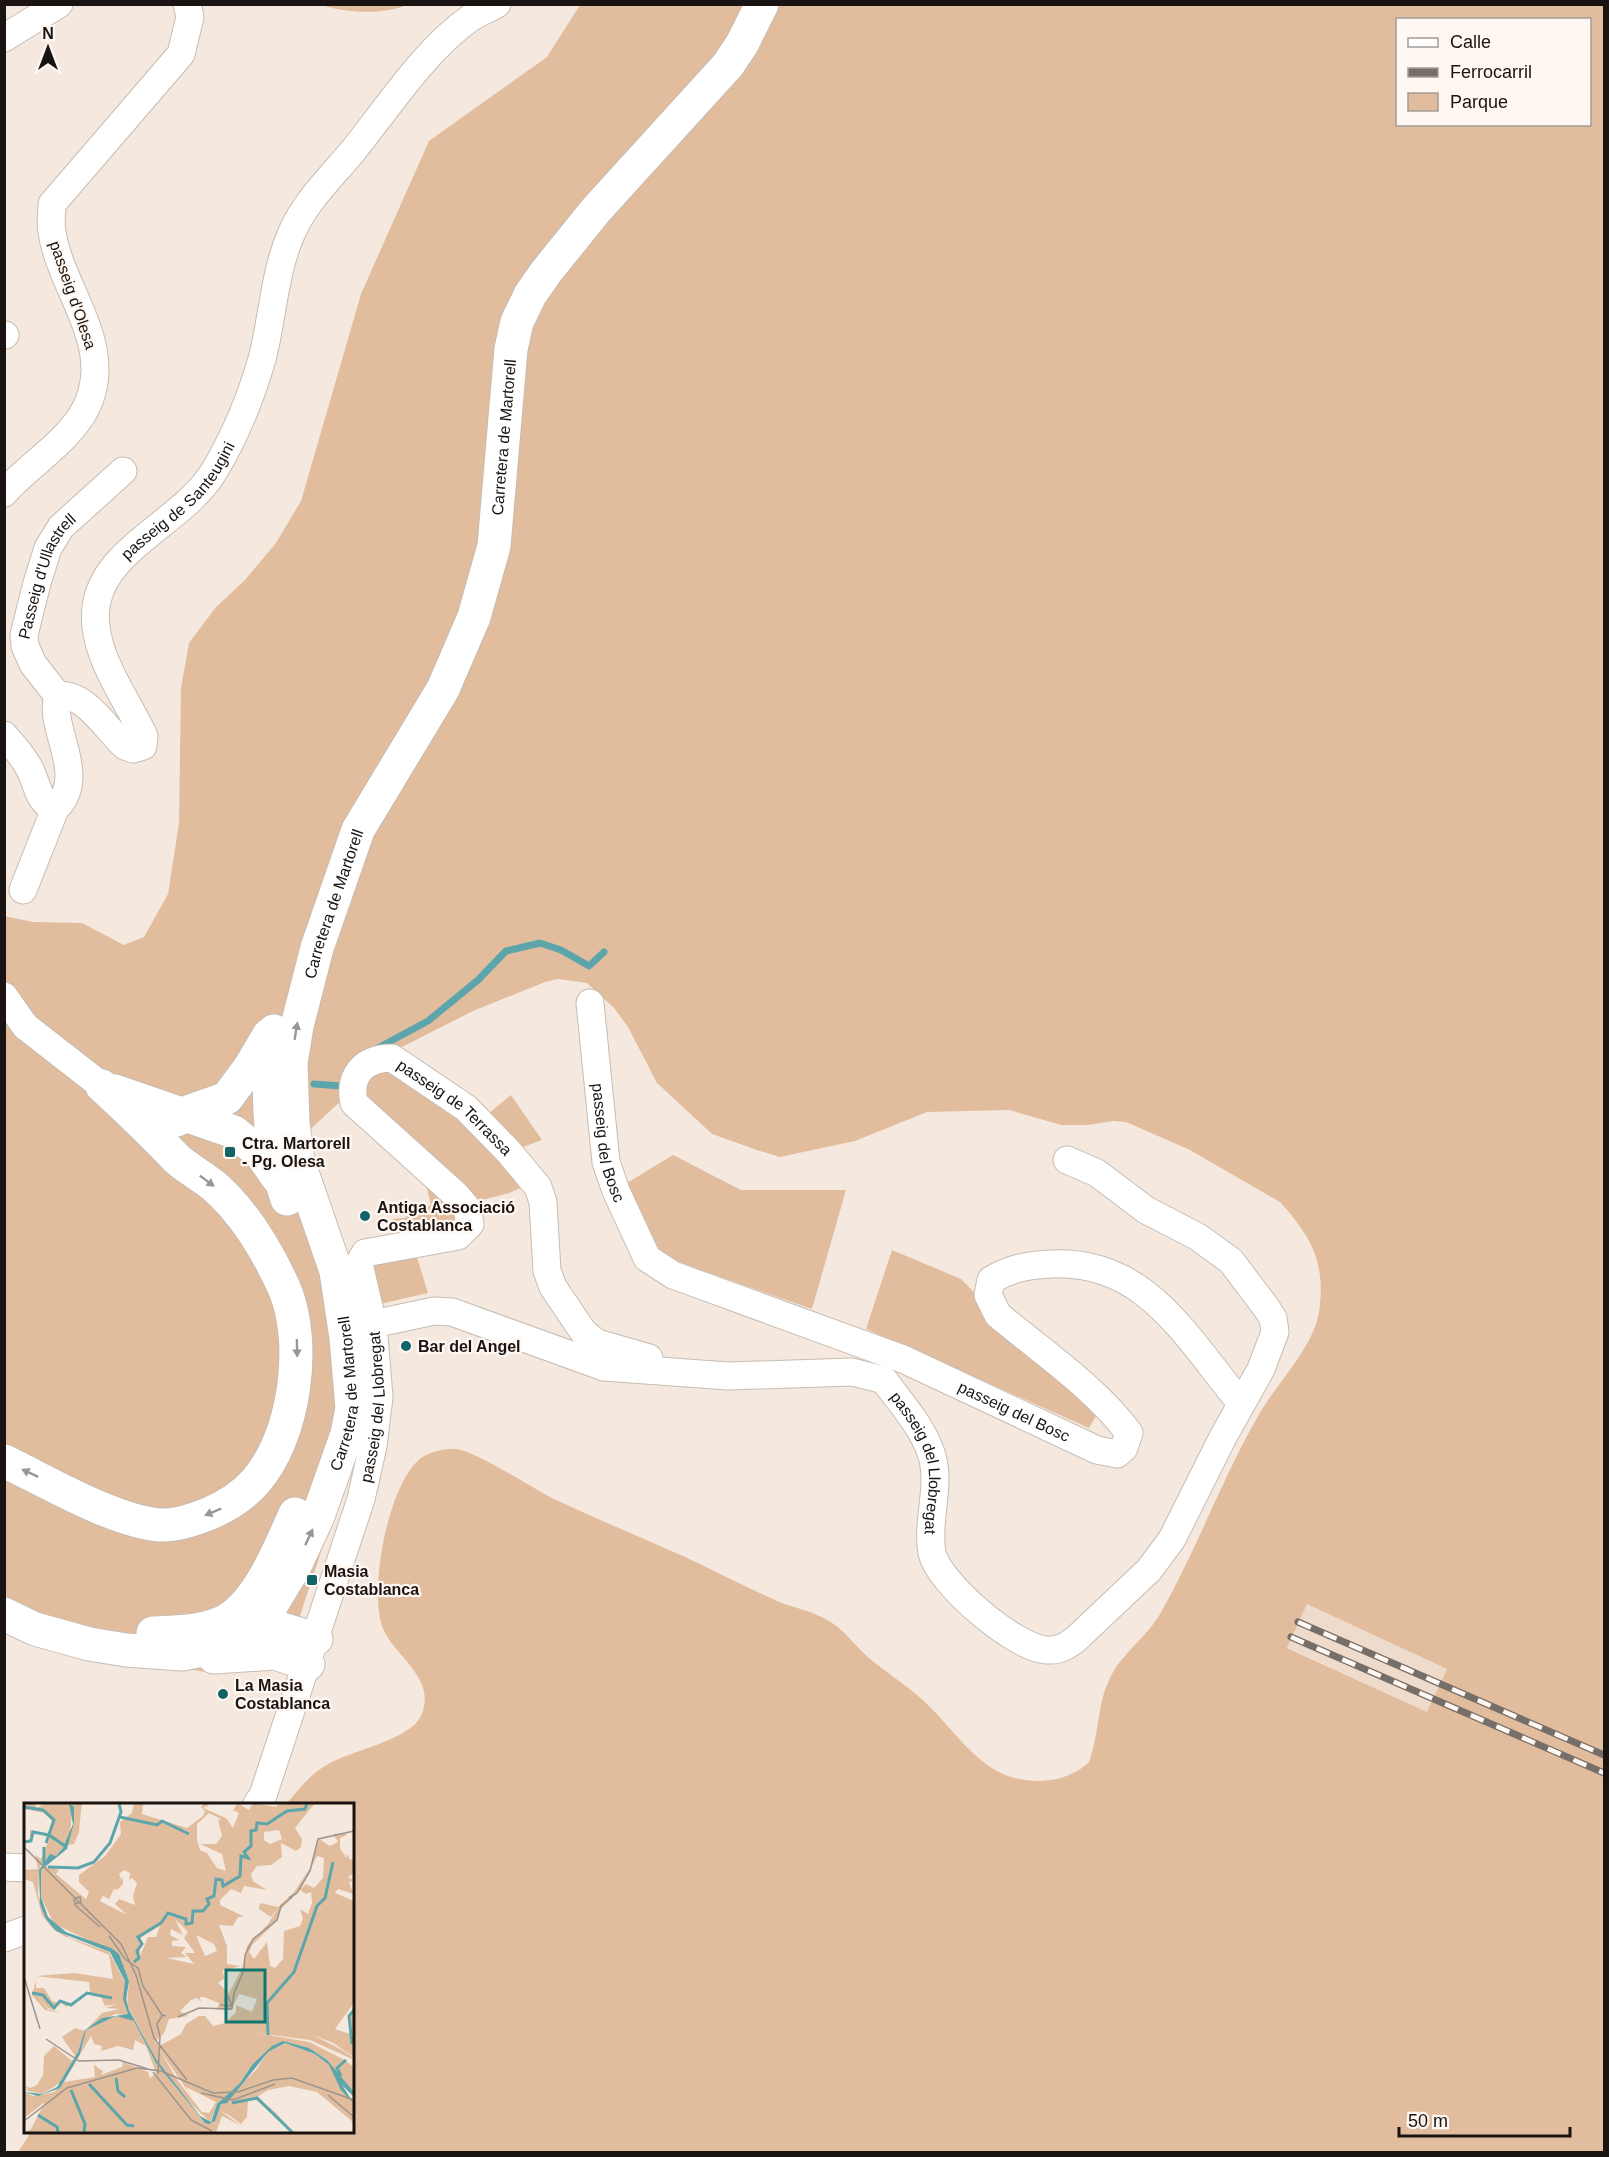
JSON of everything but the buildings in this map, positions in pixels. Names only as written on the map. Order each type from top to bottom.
[{"type":"main road","name":"Carretera de Martorell","points":[[4,1612],[35,1629],[89,1644],[192,1641],[224,1646],[260,1624],[294,1568],[335,1473],[352,1408],[336,1271],[290,1173],[293,1123],[291,1063],[304,992],[358,830],[443,689],[474,617],[494,546],[511,349],[517,322],[530,295],[596,210],[728,65],[742,44],[762,4]]},
{"type":"main road","points":[[290,1173],[273,1153],[269,1112],[269,1069],[274,1026],[286,974],[330,866],[358,830]]},
{"type":"main road","points":[[227,1098],[250,1067],[274,1026]]},
{"type":"main road","points":[[234,1132],[269,1112],[278,1101],[291,1063]]},
{"type":"main road","points":[[102,1086],[234,1132],[261,1154],[290,1173]]},
{"type":"main road","points":[[4,1461],[103,1508],[136,1521],[161,1525],[196,1519],[223,1508],[258,1479],[280,1436],[295,1380],[296,1334],[293,1316],[275,1272],[242,1215],[212,1184],[178,1160],[164,1142],[102,1086]]},
{"type":"main road","points":[[164,1142],[182,1114],[227,1098],[256,1105],[269,1112]]},
{"type":"main road","points":[[312,1651],[222,1658],[192,1641],[240,1610],[256,1590],[281,1544],[317,1461],[349,1369]]},
{"type":"main road","points":[[275,1653],[267,1645],[260,1624],[261,1606],[281,1544]]},
{"type":"main road","points":[[260,1624],[312,1651]]},
{"type":"street","points":[[4,38],[59,4]]},
{"type":"street","name":"passeig d'Olesa","points":[[4,493],[70,431],[90,398],[94,379],[91,339],[51,231],[52,204],[180,54],[190,17],[187,4]]},
{"type":"street","name":"passeig de Santeugini","points":[[58,696],[68,694],[78,699],[125,746],[132,749],[142,746],[144,736],[101,648],[96,625],[97,602],[105,578],[120,559],[179,513],[215,470],[241,420],[262,359],[276,284],[292,231],[314,199],[441,44],[469,18],[497,4]]},
{"type":"street","name":"Passeig d'Ullastrell","points":[[58,696],[33,664],[25,646],[24,635],[37,583],[48,548],[60,527],[123,471]]},
{"type":"street","points":[[23,890],[55,809],[63,802],[68,791],[64,740],[54,706],[58,696]]},
{"type":"street","points":[[4,735],[28,765],[37,784],[39,796],[46,806],[55,809]]},
{"type":"street","points":[[4,996],[25,1026],[102,1086]]},
{"type":"street","name":"passeig del Bosc","points":[[590,1003],[606,1162],[616,1191],[647,1258],[673,1275],[903,1359],[1097,1450],[1117,1454],[1124,1448],[1130,1433],[1122,1422],[1106,1405],[998,1315],[988,1295],[991,1280],[1009,1269],[1074,1263],[1095,1266],[1139,1287],[1169,1316],[1241,1403]]},
{"type":"street","name":"passeig de Terrassa","points":[[373,1324],[359,1264],[365,1253],[458,1236],[466,1232],[470,1224],[467,1208],[456,1195],[354,1103],[352,1092],[354,1078],[361,1067],[378,1058],[392,1058],[466,1108],[508,1150],[538,1187],[543,1202],[547,1271],[553,1287],[584,1333],[597,1343],[702,1374]]},
{"type":"street","name":"passeig del Llobregat","points":[[257,1803],[263,1795],[361,1499],[373,1446],[379,1397],[373,1324],[434,1311],[452,1312],[604,1367],[702,1374],[852,1372],[884,1380],[922,1434],[932,1454],[934,1472],[932,1553],[938,1569],[950,1586],[987,1618],[1034,1647],[1046,1650],[1063,1649],[1076,1639],[1149,1570],[1172,1539],[1241,1403],[1262,1369],[1275,1332],[1273,1318],[1249,1282],[1231,1262],[1198,1237],[1146,1210],[1098,1173],[1067,1160]]},
{"type":"street","points":[[884,1380],[903,1359]]},
{"type":"street","points":[[4,1867],[24,1868]]},
{"type":"street","points":[[4,1938],[24,1931]]},
{"type":"shaded area","points":[[1307,1604],[1447,1669],[1427,1712],[1287,1647]]},
{"type":"green space","points":[[321,5],[407,5],[364,12]]},
{"type":"green space","points":[[580,5],[1604,5],[1604,2152],[18,2152],[30,2133],[354,2133],[354,1803],[287,1803],[319,1770],[336,1760],[392,1739],[414,1725],[421,1716],[425,1702],[424,1690],[412,1668],[395,1648],[382,1626],[378,1587],[384,1538],[391,1513],[409,1471],[421,1458],[443,1450],[465,1451],[554,1499],[683,1556],[777,1601],[823,1618],[840,1629],[869,1658],[924,1701],[964,1744],[992,1768],[1014,1778],[1048,1780],[1070,1774],[1089,1762],[1103,1698],[1110,1678],[1160,1614],[1244,1442],[1264,1406],[1309,1340],[1319,1312],[1320,1279],[1314,1252],[1301,1227],[1280,1202],[1190,1150],[1126,1122],[1061,1125],[1009,1110],[927,1112],[855,1141],[780,1157],[712,1134],[657,1083],[628,1027],[614,1008],[587,983],[558,979],[545,982],[473,1011],[396,1050],[303,1136],[350,1464],[294,1634],[246,1663],[205,1672],[42,1643],[5,1632],[4,916],[33,922],[82,923],[124,945],[144,937],[168,894],[179,823],[181,688],[189,643],[216,607],[245,580],[276,543],[301,501],[361,294],[429,141],[547,57]],"holes":[[[1307,1604],[1447,1669],[1427,1712],[1287,1648]]]},
{"type":"green space","points":[[383,1064],[467,1117],[525,1186],[509,1193],[471,1203],[365,1105],[361,1089]]},
{"type":"green space","points":[[511,1095],[542,1140],[520,1148],[488,1114]]},
{"type":"green space","points":[[673,1155],[741,1190],[846,1190],[812,1309],[664,1257],[622,1186]]},
{"type":"green space","points":[[425,1181],[454,1211],[459,1221],[450,1229],[401,1237],[393,1219],[404,1218],[431,1205]]},
{"type":"green space","points":[[892,1250],[961,1279],[1096,1416],[1089,1428],[866,1329]]},
{"type":"green space","points":[[416,1254],[428,1293],[380,1304],[370,1262]]},
{"type":"waterway","points":[[376,1049],[428,1021],[478,980],[506,951],[540,943],[561,950],[589,966],[604,952]]},
{"type":"waterway","points":[[314,1084],[341,1086],[344,1080]]},
{"type":"railway","points":[[1298,1622],[1604,1755]]},
{"type":"railway","points":[[1291,1637],[1604,1773]]},
{"type":"place","name":"Ctra. Martorell - Pg. Olesa","points":[[230,1152]]},
{"type":"place","name":"Antiga Associació Costablanca","points":[[365,1216]]},
{"type":"place","name":"Bar del Angel","points":[[406,1346]]},
{"type":"place","name":"Masia Costablanca","points":[[312,1580]]},
{"type":"place","name":"La Masia Costablanca","points":[[223,1694]]}]
